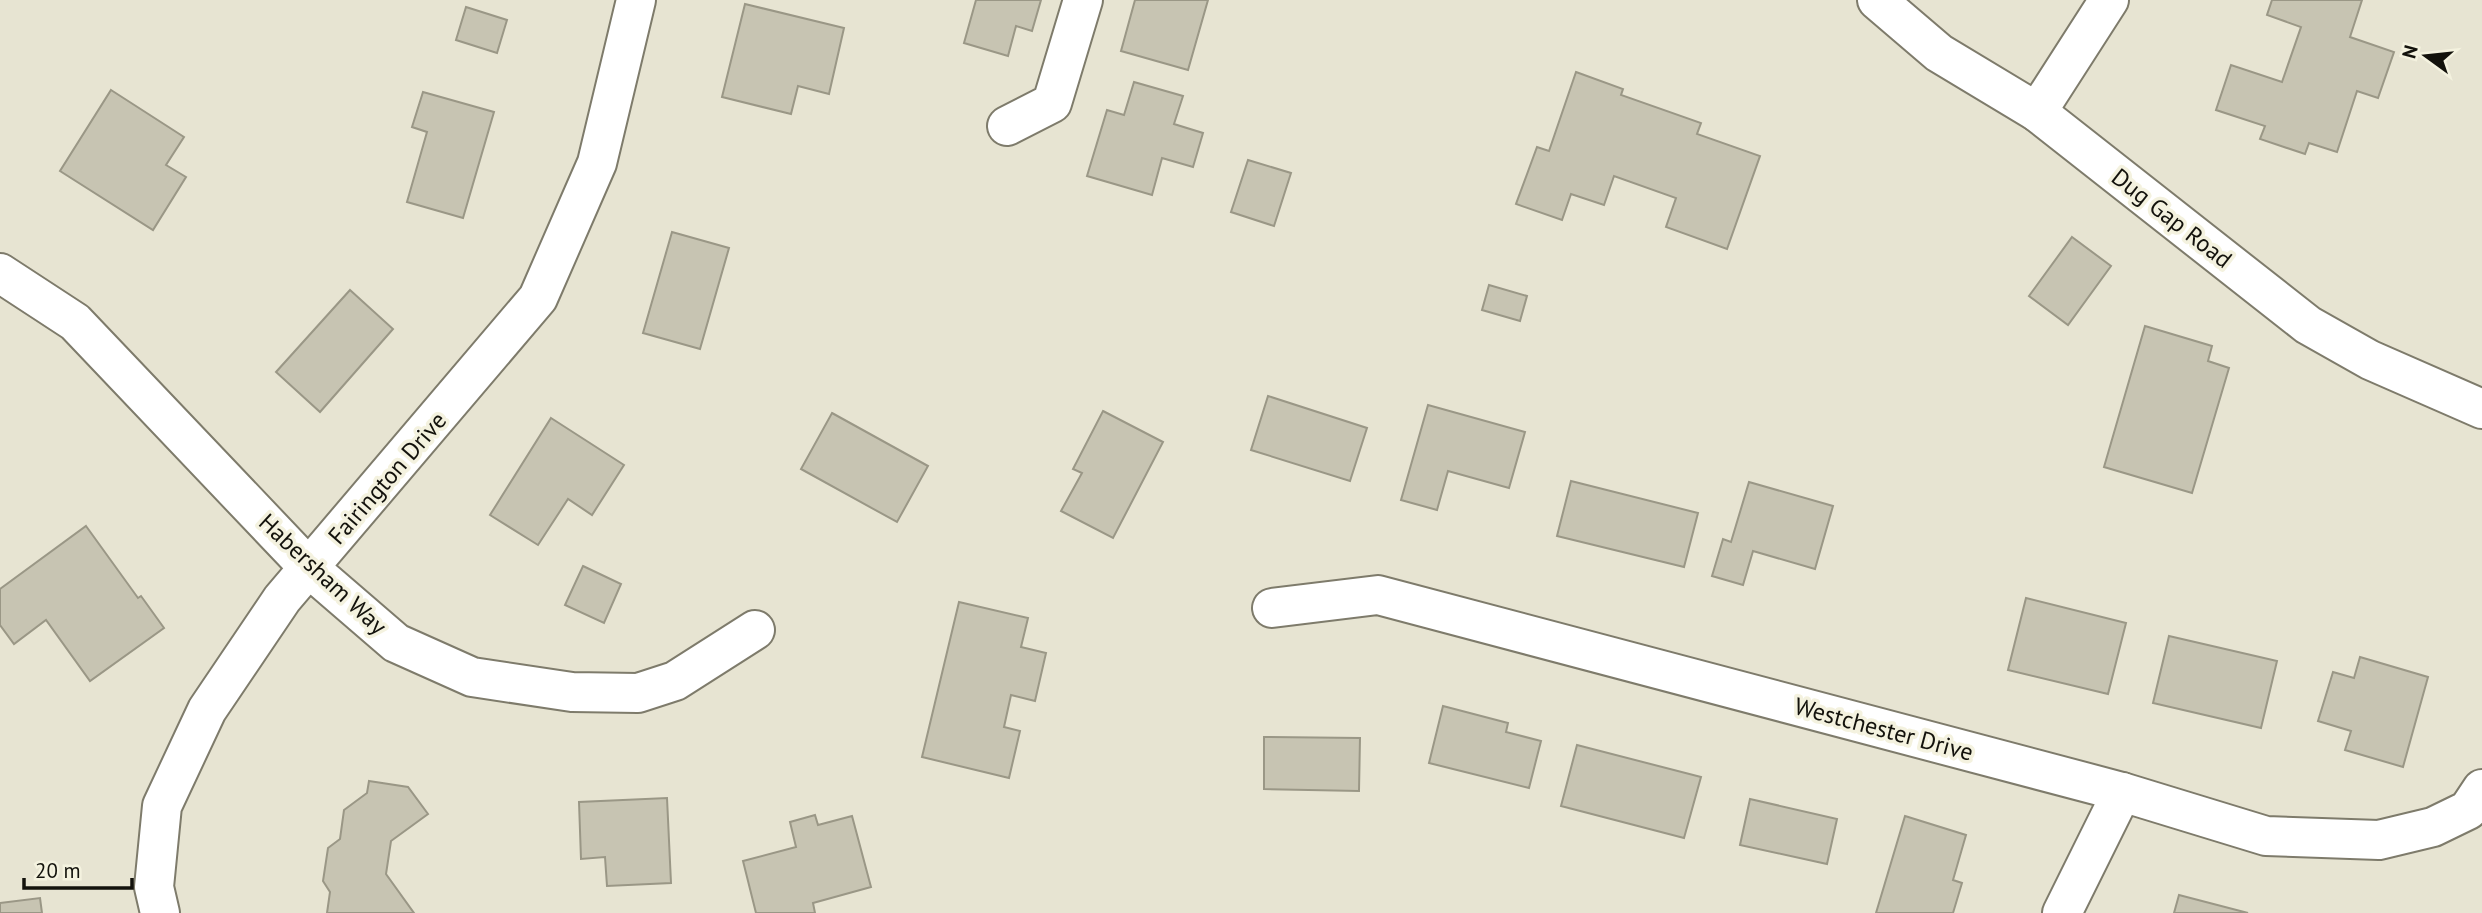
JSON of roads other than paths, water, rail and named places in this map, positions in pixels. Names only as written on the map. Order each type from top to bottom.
[{"type":"street","name":"Fairington Drive","points":[[160,913],[154,887],[162,806],[207,710],[282,599],[538,298],[597,163],[636,0]]},
{"type":"street","points":[[1007,126],[1052,103],[1083,0]]},
{"type":"street","name":"Dug Gap Road","points":[[1877,0],[1939,53],[2037,112],[2308,325],[2370,360],[2482,409]]},
{"type":"street","points":[[2037,112],[2109,0]]},
{"type":"street","name":"Habersham Way","points":[[0,273],[75,322],[309,568],[396,643],[472,677],[572,692],[638,693],[675,681],[755,631]]},
{"type":"street","name":"Westchester Drive","points":[[1272,608],[1378,595],[2122,792],[2266,836],[2379,840],[2445,821],[2468,810],[2482,789]]},
{"type":"street","points":[[2062,913],[2122,792]]}]
